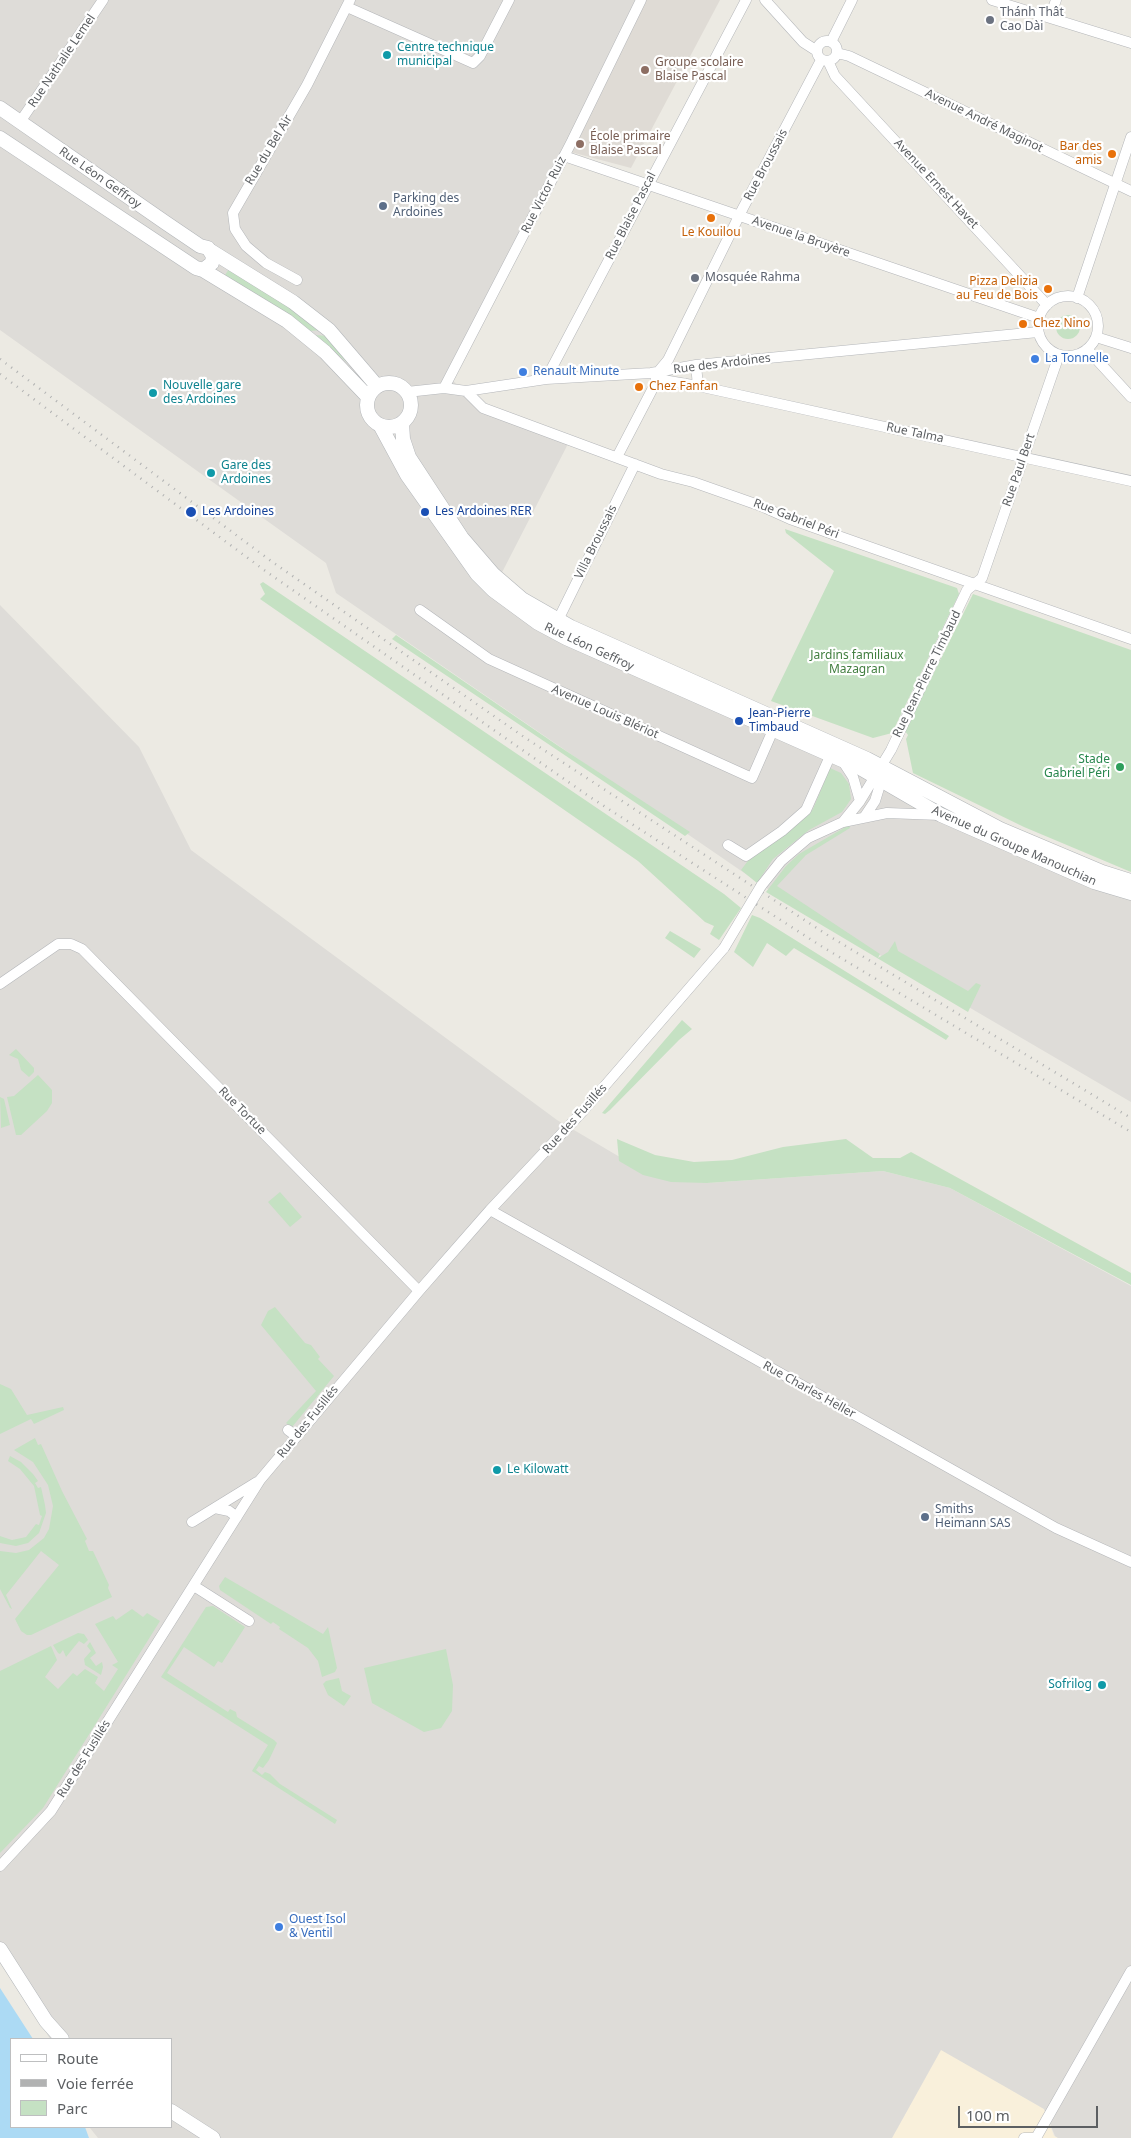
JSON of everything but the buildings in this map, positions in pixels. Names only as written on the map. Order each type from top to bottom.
[{"type":"street","name":"Rue Nathalie Lemel","points":[[20,122],[104,0]]},
{"type":"street","points":[[348,3],[473,63],[480,56],[510,0]]},
{"type":"street","name":"Rue Victor Ruiz","points":[[444,388],[564,156],[641,0]]},
{"type":"street","name":"Rue Blaise Pascal","points":[[546,379],[746,0]]},
{"type":"street","name":"Avenue Ernest Havet","points":[[765,0],[804,42],[822,57],[834,76],[1047,305]]},
{"type":"street","points":[[831,42],[852,0]]},
{"type":"street","points":[[992,0],[1131,43]]},
{"type":"street","points":[[1050,17],[1056,0]]},
{"type":"street","name":"Rue du Bel Air","points":[[297,280],[266,263],[246,246],[235,229],[233,213],[307,84],[348,3]]},
{"type":"street","points":[[831,42],[836,47],[837,53],[834,58],[822,57],[822,43],[831,42]]},
{"type":"street","name":"Avenue André Maginot","points":[[837,53],[849,56],[1131,192]]},
{"type":"street","name":"Rue Broussais","points":[[617,457],[654,386],[658,372],[668,360],[739,216],[822,57]]},
{"type":"street","name":"Rue Léon Geffroy","points":[[0,108],[206,248],[293,302],[329,330],[373,391]]},
{"type":"street","points":[[1077,298],[1131,137]]},
{"type":"street","name":"Rue Léon Geffroy","points":[[0,138],[198,268],[287,320],[373,391]]},
{"type":"street","name":"Avenue la Bruyère","points":[[564,156],[647,186],[1039,318]]},
{"type":"street","points":[[198,268],[212,263],[206,248]]},
{"type":"street","points":[[1061,297],[1077,298],[1092,309],[1096,318],[1096,336],[1087,349],[1068,356],[1059,355],[1046,346],[1038,332],[1039,318],[1047,305],[1061,297]]},
{"type":"street","name":"Rue des Ardoines","points":[[407,392],[444,388],[466,391],[546,379],[658,372],[696,366],[1038,332]]},
{"type":"street","points":[[1096,336],[1131,348]]},
{"type":"street","points":[[1087,349],[1131,397]]},
{"type":"street","name":"Rue Paul Bert","points":[[975,583],[982,578],[1059,355]]},
{"type":"street","points":[[696,366],[698,386]]},
{"type":"street","name":"Rue Talma","points":[[654,386],[664,380],[698,386],[1131,481]]},
{"type":"street","points":[[394,383],[407,392],[411,406],[409,414],[402,423],[394,426],[380,425],[368,413],[373,391],[394,383]]},
{"type":"street","name":"Rue Gabriel Péri","points":[[466,391],[483,408],[635,464],[744,500],[790,519],[1131,639]]},
{"type":"street","name":"Rue Léon Geffroy","points":[[402,423],[403,439],[409,456],[469,547],[506,586],[558,620],[826,739],[881,773]]},
{"type":"street","name":"Rue Léon Geffroy","points":[[380,425],[407,475],[452,540],[477,574],[510,604],[538,623],[566,638],[773,730],[836,757],[881,773]]},
{"type":"street","name":"Villa Broussais","points":[[558,620],[635,464]]},
{"type":"street","name":"Rue Jean-Pierre Timbaud","points":[[881,773],[967,590],[975,583]]},
{"type":"street","name":"Avenue Louis Blériot","points":[[420,610],[489,659],[752,778],[773,730]]},
{"type":"street","points":[[728,845],[746,856],[782,831],[806,810],[836,757],[853,777],[860,801]]},
{"type":"street","points":[[843,822],[881,773]]},
{"type":"street","points":[[865,816],[875,801],[881,773]]},
{"type":"street","name":"Avenue du Groupe Manouchian","points":[[881,773],[941,815],[1094,882],[1131,893]]},
{"type":"street","name":"Avenue du Groupe Manouchian","points":[[881,773],[1000,829],[1102,872],[1131,882]]},
{"type":"street","points":[[843,822],[887,813],[941,815]]},
{"type":"street","name":"Rue des Fusillés","points":[[0,1866],[51,1811],[260,1480],[292,1433],[490,1210],[583,1111],[666,1016],[724,948],[761,886],[781,861],[808,838],[843,822]]},
{"type":"street","name":"Rue Tortue","points":[[0,984],[58,944],[71,944],[82,949],[419,1290]]},
{"type":"street","name":"Rue Charles Heller","points":[[490,1210],[1056,1528],[1131,1562]]},
{"type":"street","points":[[192,1522],[260,1480]]},
{"type":"street","points":[[215,1508],[229,1511],[237,1518]]},
{"type":"street","points":[[194,1586],[249,1621]]},
{"type":"street","points":[[0,1949],[46,2021],[61,2038]]},
{"type":"street","points":[[1024,2138],[1036,2138],[1131,1971]]},
{"type":"street","points":[[172,2112],[213,2138]]},
{"type":"shaded area","points":[[0,0],[638,0],[449,378],[483,408],[570,440],[493,590],[897,782],[959,816],[1131,887],[1131,1102],[772,892],[336,593],[326,563],[0,330]]},
{"type":"shaded area","name":"Groupe scolaire Blaise Pascal","points":[[642,0],[720,0],[631,168],[567,151]]},
{"type":"shaded area","points":[[0,605],[139,747],[191,850],[557,1120],[652,1176],[707,1183],[883,1171],[950,1188],[1131,1286],[1131,2138],[1058,2138],[1055,2136],[1044,2109],[941,2050],[892,2138],[98,2138],[90,2128],[172,2128],[172,2038],[49,2038],[0,1954]]},
{"type":"shaded area","points":[[941,2049],[1044,2109],[1054,2136],[1058,2138],[892,2138]]},
{"type":"green space","points":[[229,269],[296,310],[321,330],[310,331],[292,316],[225,275]]},
{"type":"green space","points":[[1068,315],[1077,318],[1080,327],[1077,336],[1068,339],[1059,336],[1056,327],[1059,318]]},
{"type":"green space","points":[[315,335],[328,336],[351,363],[350,365]]},
{"type":"green space","name":"Jardins familiaux Mazagran","points":[[785,529],[957,588],[959,594],[892,733],[873,738],[771,701],[834,571],[786,533]]},
{"type":"green space","points":[[263,582],[724,894],[741,908],[719,940],[710,934],[714,926],[705,922],[638,861],[260,599],[265,594],[260,584]]},
{"type":"green space","points":[[973,594],[1131,650],[1131,872],[1024,827],[913,773],[906,739],[908,735],[905,731]]},
{"type":"green space","points":[[396,635],[557,745],[690,832],[685,836],[392,639]]},
{"type":"green space","points":[[830,768],[841,773],[849,784],[851,799],[842,812],[809,830],[773,859],[757,883],[741,870],[750,858],[806,817],[813,809]]},
{"type":"green space","points":[[849,825],[850,828],[806,855],[777,886],[880,954],[878,958],[888,952],[895,941],[898,951],[968,991],[976,983],[981,985],[968,1012],[766,892],[786,866],[799,854]]},
{"type":"green space","points":[[752,915],[760,918],[949,1036],[946,1040],[794,948],[786,956],[767,943],[753,967],[734,952]]},
{"type":"green space","points":[[670,931],[701,949],[694,958],[665,938]]},
{"type":"green space","points":[[682,1020],[692,1029],[610,1110],[605,1114],[602,1113]]},
{"type":"green space","points":[[16,1049],[34,1068],[34,1072],[29,1077],[21,1070],[18,1059],[9,1055]]},
{"type":"green space","points":[[38,1075],[52,1090],[52,1103],[47,1111],[21,1135],[16,1135],[7,1097],[14,1096]]},
{"type":"green space","points":[[0,1097],[4,1099],[10,1125],[1,1128]]},
{"type":"green space","points":[[617,1139],[655,1155],[694,1162],[732,1160],[783,1147],[846,1139],[873,1158],[900,1158],[911,1152],[1131,1273],[1131,1285],[950,1188],[883,1171],[707,1183],[671,1182],[643,1175],[619,1161]]},
{"type":"green space","points":[[280,1192],[302,1217],[290,1227],[268,1202]]},
{"type":"green space","points":[[275,1307],[305,1343],[311,1345],[320,1357],[318,1359],[334,1376],[292,1427],[286,1423],[316,1391],[261,1325],[268,1311]]},
{"type":"green space","points":[[0,1384],[11,1389],[27,1415],[63,1407],[64,1410],[34,1424],[31,1419],[0,1434]]},
{"type":"green space","points":[[35,1438],[38,1445],[41,1444],[62,1491],[87,1539],[85,1541],[89,1551],[93,1551],[109,1585],[108,1588],[112,1597],[31,1635],[27,1635],[21,1631],[15,1619],[59,1565],[41,1551],[6,1595],[12,1609],[0,1589],[0,1551],[16,1553],[29,1550],[44,1538],[49,1529],[53,1506],[48,1485],[33,1462],[14,1450]]},
{"type":"green space","points":[[10,1456],[21,1462],[38,1481],[35,1483],[38,1488],[41,1487],[46,1513],[39,1533],[28,1543],[16,1546],[0,1543],[0,1536],[12,1540],[26,1537],[36,1524],[39,1525],[42,1516],[40,1515],[34,1486],[20,1469],[8,1461]]},
{"type":"green space","points":[[225,1577],[323,1634],[328,1627],[337,1668],[335,1672],[322,1677],[318,1661],[308,1648],[279,1629],[280,1627],[273,1622],[271,1624],[220,1590],[219,1586]]},
{"type":"green space","points":[[213,1606],[245,1627],[222,1663],[218,1661],[214,1667],[184,1647],[167,1673],[228,1712],[230,1709],[236,1712],[237,1717],[274,1740],[277,1743],[269,1760],[263,1768],[259,1766],[256,1770],[262,1775],[265,1772],[270,1774],[280,1784],[337,1820],[335,1824],[252,1771],[268,1745],[161,1677],[206,1607]]},
{"type":"green space","points":[[132,1609],[143,1617],[147,1613],[160,1621],[43,1808],[0,1853],[0,1671],[51,1646],[57,1660],[45,1677],[58,1689],[73,1673],[77,1676],[85,1669],[98,1677],[95,1683],[104,1691],[118,1669],[112,1665],[118,1662],[95,1624],[113,1616],[116,1620]]},
{"type":"green space","points":[[78,1633],[84,1634],[88,1640],[84,1644],[79,1641],[66,1657],[63,1650],[60,1654],[58,1653],[53,1645]]},
{"type":"green space","points":[[90,1642],[96,1653],[90,1658],[96,1666],[102,1662],[101,1675],[85,1665],[84,1659],[91,1651],[87,1646]]},
{"type":"green space","points":[[446,1649],[453,1685],[452,1711],[441,1728],[424,1732],[372,1703],[364,1668]]},
{"type":"green space","points":[[339,1678],[342,1691],[351,1696],[344,1706],[328,1695],[323,1684],[326,1681]]},
{"type":"water","points":[[0,1988],[32,2038],[10,2038],[10,2128],[85,2128],[89,2138],[0,2138]]},
{"type":"railway","points":[[0,359],[271,561],[524,737],[829,936],[1131,1118]]},
{"type":"railway","points":[[0,374],[264,570],[590,797],[821,946],[1131,1132]]},
{"type":"place","name":"Thánh Thât Cao Dài","points":[[990,20]]},
{"type":"place","name":"Centre technique municipal","points":[[387,55]]},
{"type":"place","name":"Groupe scolaire Blaise Pascal","points":[[645,70]]},
{"type":"place","name":"École primaire Blaise Pascal","points":[[580,144]]},
{"type":"place","name":"Bar des amis","points":[[1112,154]]},
{"type":"place","name":"Parking des Ardoines","points":[[383,206]]},
{"type":"place","name":"Le Kouilou","points":[[711,218]]},
{"type":"place","name":"Mosquée Rahma","points":[[695,278]]},
{"type":"place","name":"Pizza Delizia au Feu de Bois","points":[[1048,289]]},
{"type":"place","name":"Chez Nino","points":[[1023,324]]},
{"type":"place","name":"La Tonnelle","points":[[1035,359]]},
{"type":"place","name":"Renault Minute","points":[[523,372]]},
{"type":"place","name":"Chez Fanfan","points":[[639,387]]},
{"type":"place","name":"Nouvelle gare des Ardoines","points":[[153,393]]},
{"type":"place","name":"Gare des Ardoines","points":[[211,473]]},
{"type":"place","name":"Les Ardoines","points":[[191,512]]},
{"type":"place","name":"Les Ardoines RER","points":[[425,512]]},
{"type":"place","name":"Jean-Pierre Timbaud","points":[[739,721]]},
{"type":"place","name":"Stade Gabriel Péri","points":[[1120,767]]},
{"type":"place","name":"Le Kilowatt","points":[[497,1470]]},
{"type":"place","name":"Smiths Heimann SAS","points":[[925,1517]]},
{"type":"place","name":"Sofrilog","points":[[1102,1685]]},
{"type":"place","name":"Ouest Isol & Ventil","points":[[279,1927]]}]
